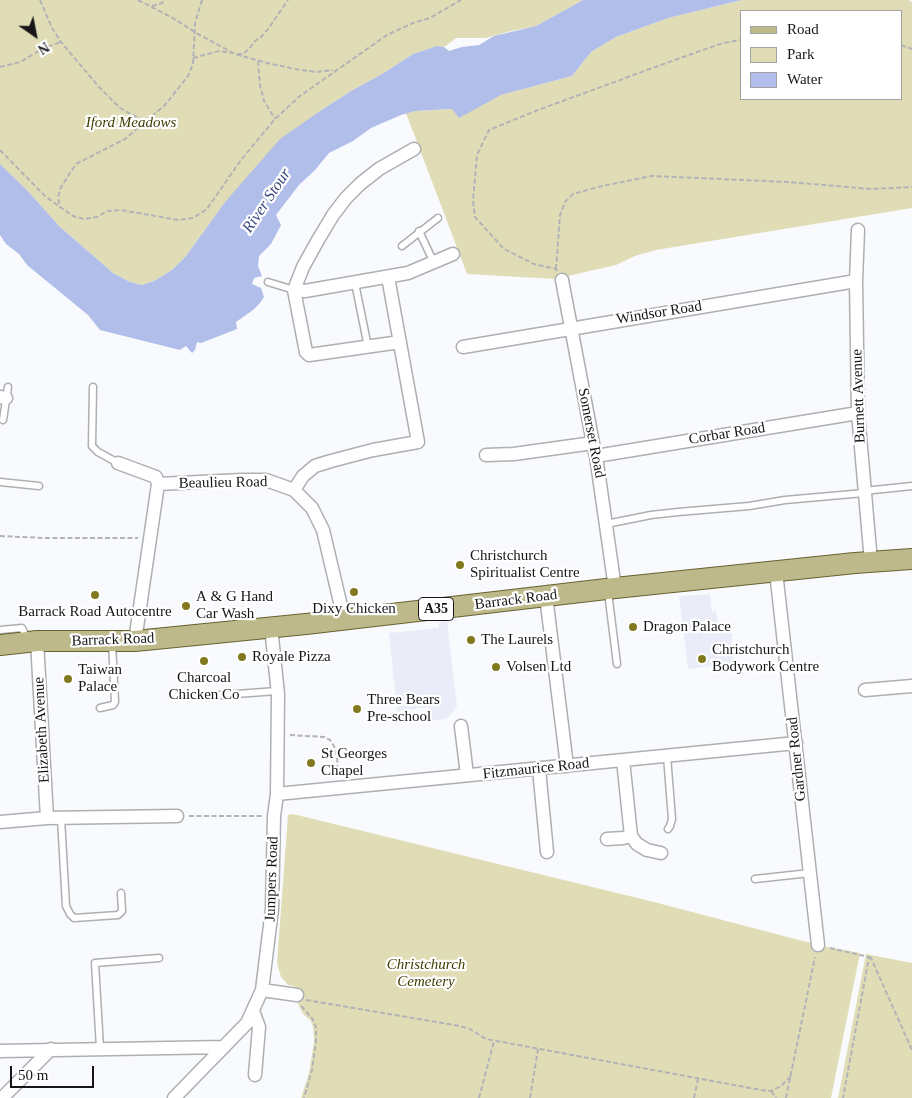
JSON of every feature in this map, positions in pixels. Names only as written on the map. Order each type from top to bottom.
[{"type":"main road","name":"Barrack Road","points":[[0,645],[32,642],[135,641],[344,620],[611,588],[912,559]]},
{"type":"street","points":[[400,342],[308,355],[294,290],[303,267],[318,240],[346,198],[379,169],[414,149]]},
{"type":"street","name":"Burnett Avenue","points":[[858,230],[856,281],[858,413],[871,562]]},
{"type":"street","points":[[294,290],[305,291],[408,273],[453,254]]},
{"type":"street","name":"Somerset Road","points":[[559,274],[596,456],[606,524],[611,588]]},
{"type":"street","points":[[294,490],[314,466],[373,450],[418,442],[388,277]]},
{"type":"street","name":"Windsor Road","points":[[463,347],[856,281]]},
{"type":"street","name":"Corbar Road","points":[[596,456],[858,413]]},
{"type":"street","points":[[486,455],[514,454],[592,443]]},
{"type":"street","name":"Beaulieu Road","points":[[118,463],[156,477],[158,484],[135,641]]},
{"type":"street","name":"Beaulieu Road","points":[[158,484],[266,480],[294,490],[312,508],[323,530],[344,620]]},
{"type":"street","name":"Gardner Road","points":[[776,572],[818,945]]},
{"type":"street","points":[[546,596],[567,766]]},
{"type":"street","name":"Jumpers Road","points":[[174,1098],[247,1022],[254,1011],[262,990],[272,909],[274,816],[277,794],[277,691],[271,627]]},
{"type":"street","name":"Elizabeth Avenue","points":[[32,642],[47,818]]},
{"type":"street","points":[[865,690],[912,686]]},
{"type":"street","points":[[461,726],[467,775]]},
{"type":"street","name":"Fitzmaurice Road","points":[[277,794],[796,743]]},
{"type":"street","points":[[623,760],[631,836],[637,844],[647,850],[661,853]]},
{"type":"street","points":[[539,769],[547,852]]},
{"type":"street","points":[[0,822],[47,818],[177,816]]},
{"type":"street","points":[[607,839],[631,836]]},
{"type":"street","points":[[262,990],[298,997]]},
{"type":"street","points":[[254,1011],[259,1027],[255,1075]]},
{"type":"street","points":[[0,1050],[224,1047]]},
{"type":"street","points":[[2,1098],[51,1049]]},
{"type":"lane","points":[[402,246],[438,218]]},
{"type":"lane","points":[[419,231],[434,263]]},
{"type":"lane","points":[[268,282],[294,290]]},
{"type":"lane","points":[[355,283],[368,347]]},
{"type":"lane","points":[[92,387],[92,446],[98,452],[118,463]]},
{"type":"lane","points":[[3,420],[5,394]]},
{"type":"lane","points":[[0,482],[39,486]]},
{"type":"lane","points":[[606,524],[660,514],[750,506],[785,500],[912,486]]},
{"type":"lane","points":[[611,588],[617,664]]},
{"type":"lane","points":[[0,630],[22,628],[32,642]]},
{"type":"lane","points":[[100,708],[113,705],[115,702],[112,641]]},
{"type":"lane","points":[[209,696],[277,691]]},
{"type":"lane","points":[[667,756],[672,819],[668,829]]},
{"type":"lane","points":[[61,818],[66,906],[70,914],[74,918],[118,915],[122,911],[121,893]]},
{"type":"lane","points":[[755,879],[810,874]]},
{"type":"lane","points":[[100,1048],[95,963],[159,958]]},
{"type":"path","points":[[40,0],[52,28],[61,42],[99,88],[120,108],[146,122]]},
{"type":"path","points":[[138,0],[152,6],[234,54],[243,54],[249,49],[268,29],[288,0]]},
{"type":"path","points":[[152,6],[165,0]]},
{"type":"path","points":[[60,207],[58,197],[76,164],[125,139],[165,105],[188,76],[193,64],[195,23],[202,0]]},
{"type":"path","points":[[453,0],[454,4]]},
{"type":"path","points":[[0,150],[45,196],[73,216],[84,220],[96,217],[107,211],[121,210],[178,220],[194,218],[207,209],[241,160],[275,119],[300,96],[387,35],[413,23],[430,18],[461,0]]},
{"type":"path","points":[[740,40],[723,43],[669,62],[489,130],[477,155],[472,200],[475,217],[504,249],[559,274],[560,215],[565,202],[573,194],[598,187],[652,176],[871,188],[912,187]]},
{"type":"path","points":[[0,67],[20,62],[44,48],[61,42]]},
{"type":"path","points":[[193,58],[220,51],[258,61],[316,72],[336,70]]},
{"type":"path","points":[[258,61],[260,85],[264,101],[275,119]]},
{"type":"path","points":[[0,536],[151,538]]},
{"type":"path","points":[[278,734],[324,737],[330,740],[334,746],[336,756],[339,788]]},
{"type":"path","points":[[177,816],[274,816]]},
{"type":"path","points":[[786,1098],[818,945],[871,958],[912,1050]]},
{"type":"path","points":[[843,1098],[868,957]]},
{"type":"path","points":[[304,1098],[313,1063],[316,1027],[312,1018],[303,1010],[298,997],[460,1026],[494,1041],[771,1091],[781,1086],[790,1076]]},
{"type":"path","points":[[479,1098],[494,1041]]},
{"type":"path","points":[[530,1098],[538,1049]]},
{"type":"path","points":[[694,1098],[698,1078]]},
{"type":"path","points":[[771,1091],[776,1098]]},
{"type":"shaded area","points":[[710,594],[712,612],[716,611],[719,631],[731,630],[734,663],[688,669],[679,596]]},
{"type":"shaded area","points":[[447,621],[457,706],[448,718],[430,721],[428,707],[397,711],[389,633],[439,628],[439,622]]},
{"type":"green space","name":"Iford Meadows","points":[[0,0],[583,0],[536,26],[486,38],[456,38],[444,47],[437,46],[413,54],[320,111],[225,202],[186,256],[172,270],[154,281],[142,285],[130,282],[113,273],[59,226],[27,190],[0,164]]},
{"type":"green space","points":[[742,0],[909,0],[912,2],[912,208],[656,250],[635,256],[616,265],[555,279],[467,274],[406,113],[452,109],[486,102],[501,95],[572,76],[591,52],[616,37],[668,18]]},
{"type":"green space","name":"Christchurch Cemetery","points":[[293,814],[654,902],[818,945],[860,953],[831,1098],[301,1098],[309,1073],[314,1042],[313,1027],[311,1021],[303,1014],[298,1004],[294,986],[288,985],[281,977],[277,963],[288,815]]},
{"type":"green space","points":[[866,954],[912,963],[912,1098],[838,1098]]},
{"type":"water","name":"River Stour","points":[[583,0],[742,0],[668,18],[616,37],[591,52],[572,76],[501,95],[459,118],[452,109],[415,111],[371,128],[353,141],[329,153],[299,185],[276,215],[281,225],[271,244],[259,256],[258,266],[262,276],[254,278],[252,284],[261,288],[264,297],[260,303],[236,322],[237,329],[201,343],[197,342],[192,353],[186,346],[180,350],[100,330],[88,315],[27,265],[19,254],[6,244],[0,235],[0,164],[27,190],[59,226],[113,273],[130,282],[142,285],[154,281],[172,270],[186,256],[225,202],[280,139],[320,111],[413,54],[437,46],[444,47],[449,51],[479,45],[494,36],[536,26]]},
{"type":"place","name":"Christchurch Spiritualist Centre","points":[[460,565]]},
{"type":"place","name":"Dixy Chicken","points":[[354,592]]},
{"type":"place","name":"Barrack Road Autocentre","points":[[95,595]]},
{"type":"place","name":"A & G Hand Car Wash","points":[[186,606]]},
{"type":"place","name":"Dragon Palace","points":[[633,627]]},
{"type":"place","name":"The Laurels","points":[[471,640]]},
{"type":"place","name":"Royale Pizza","points":[[242,657]]},
{"type":"place","name":"Christchurch Bodywork Centre","points":[[702,659]]},
{"type":"place","name":"Charcoal Chicken Co","points":[[204,661]]},
{"type":"place","name":"Volsen Ltd","points":[[496,667]]},
{"type":"place","name":"Taiwan Palace","points":[[68,679]]},
{"type":"place","name":"Three Bears Pre-school","points":[[357,709]]},
{"type":"place","name":"St Georges Chapel","points":[[311,763]]}]
